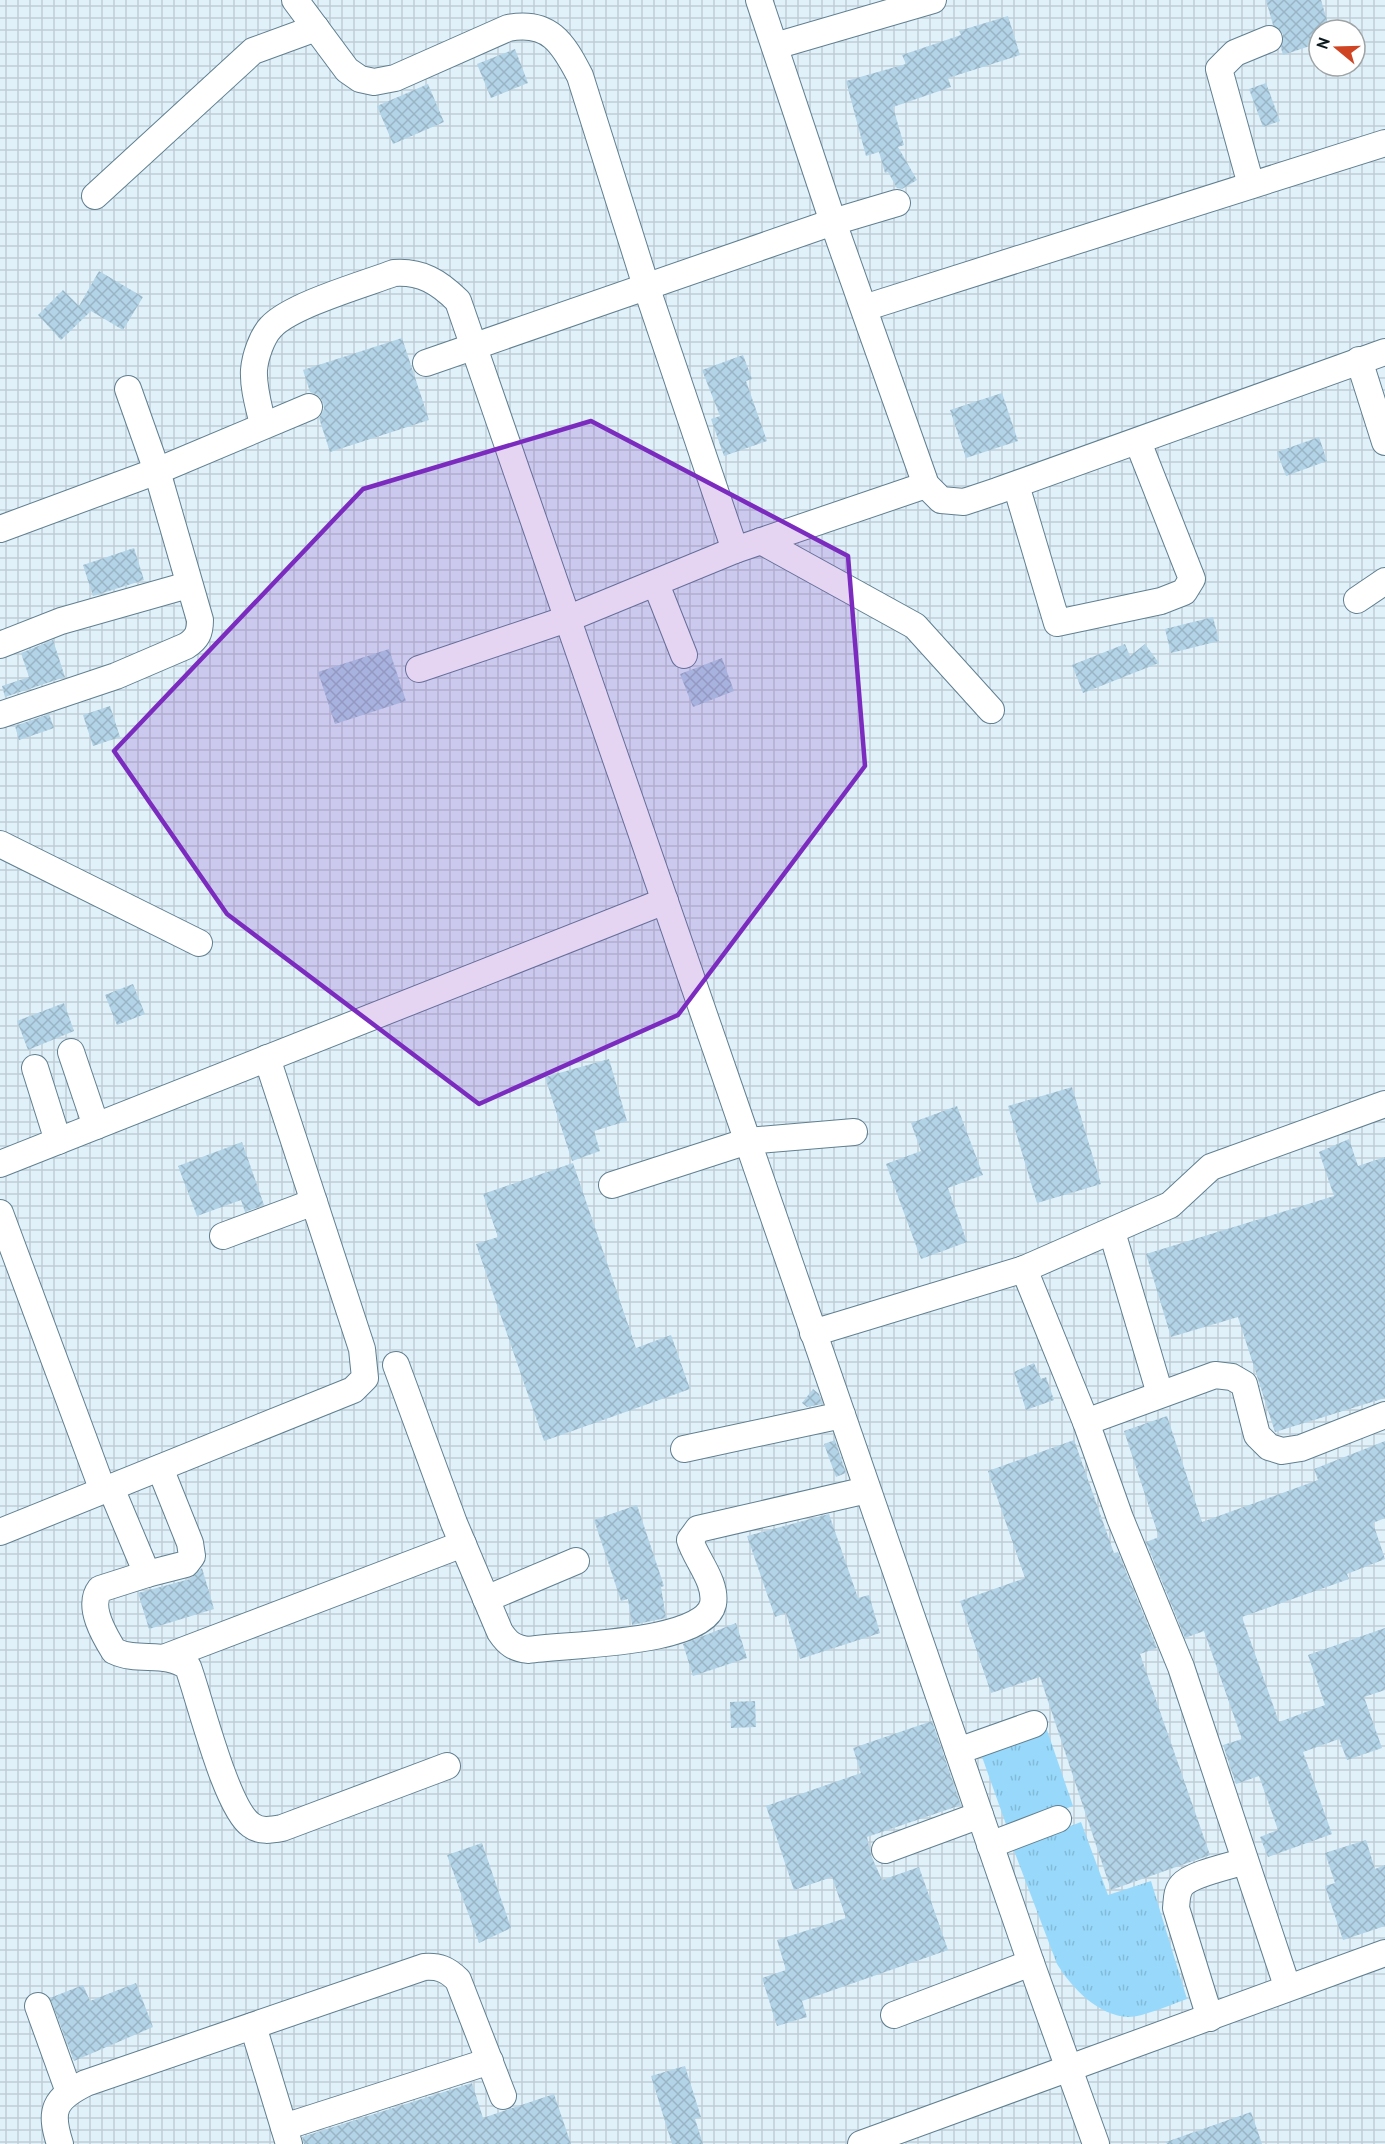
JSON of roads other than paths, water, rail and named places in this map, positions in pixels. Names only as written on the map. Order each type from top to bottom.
[{"type":"street","points":[[296,0],[347,70],[360,79],[374,82],[395,78],[508,28],[523,25],[540,28],[557,39],[580,76],[646,286],[735,550]]},
{"type":"street","points":[[759,0],[833,222],[926,485],[933,495],[951,503],[964,502],[1138,442],[1385,352]]},
{"type":"street","points":[[775,46],[933,0]]},
{"type":"street","points":[[95,196],[253,51],[316,28]]},
{"type":"street","points":[[1251,185],[1219,69],[1236,53],[1269,39]]},
{"type":"street","points":[[864,308],[1385,143]]},
{"type":"street","points":[[426,363],[833,222],[897,203]]},
{"type":"street","points":[[263,425],[254,368],[259,350],[271,327],[293,312],[394,273],[412,272],[430,279],[458,301],[1067,2069],[1096,2144]]},
{"type":"street","points":[[1359,360],[1385,442]]},
{"type":"street","points":[[0,716],[116,676],[195,640],[200,631],[200,620],[188,585],[158,471],[128,388]]},
{"type":"street","points":[[0,529],[158,471],[309,407]]},
{"type":"street","points":[[1016,485],[1057,622],[1161,601],[1185,592],[1192,579],[1138,442]]},
{"type":"street","points":[[419,669],[567,619],[735,550],[926,485]]},
{"type":"street","points":[[761,541],[915,626],[991,710]]},
{"type":"street","points":[[1356,600],[1385,581]]},
{"type":"street","points":[[656,584],[684,655]]},
{"type":"street","points":[[0,645],[61,621],[188,585]]},
{"type":"street","points":[[0,844],[200,943]]},
{"type":"street","points":[[0,1164],[664,901]]},
{"type":"street","points":[[71,1052],[96,1126]]},
{"type":"street","points":[[0,1532],[353,1390],[365,1378],[362,1349],[267,1058]]},
{"type":"street","points":[[34,1068],[58,1142]]},
{"type":"street","points":[[813,1333],[1024,1269],[1170,1205],[1211,1167],[1385,1104]]},
{"type":"street","points":[[612,1185],[748,1142],[854,1132]]},
{"type":"street","points":[[223,1236],[314,1202]]},
{"type":"street","points":[[0,1213],[107,1490],[147,1574]]},
{"type":"street","points":[[1112,1232],[1160,1394]]},
{"type":"street","points":[[1024,1269],[1086,1422],[1120,1518],[1181,1667],[1287,1986]]},
{"type":"street","points":[[396,1365],[486,1599],[506,1642],[516,1648],[528,1650],[652,1638],[686,1629],[698,1622],[712,1606],[713,1590],[690,1540],[698,1529],[867,1490]]},
{"type":"street","points":[[1086,1422],[1209,1376],[1232,1377],[1244,1384],[1257,1436],[1269,1447],[1282,1451],[1301,1448],[1385,1415]]},
{"type":"street","points":[[684,1449],[842,1415]]},
{"type":"street","points":[[160,1468],[190,1543],[192,1556],[186,1564],[100,1589],[95,1595],[95,1604],[114,1651],[136,1657],[166,1656],[463,1544]]},
{"type":"street","points":[[486,1599],[576,1561]]},
{"type":"street","points":[[166,1656],[188,1668],[233,1800],[249,1824],[258,1829],[282,1828],[447,1766]]},
{"type":"street","points":[[958,1751],[1034,1724]]},
{"type":"street","points":[[885,1850],[980,1815]]},
{"type":"street","points":[[990,1845],[1058,1819]]},
{"type":"street","points":[[1210,2018],[1176,1908],[1177,1894],[1183,1884],[1196,1877],[1245,1861]]},
{"type":"street","points":[[861,2144],[923,2134],[1067,2069],[1210,2018],[1287,1986],[1385,1953]]},
{"type":"street","points":[[894,2015],[1031,1963]]},
{"type":"street","points":[[60,2144],[54,2113],[59,2101],[69,2092],[86,2083],[402,1973],[436,1966],[448,1970],[458,1980],[504,2096]]},
{"type":"street","points":[[38,2006],[69,2092]]},
{"type":"street","points":[[253,2026],[287,2135],[490,2061]]}]
